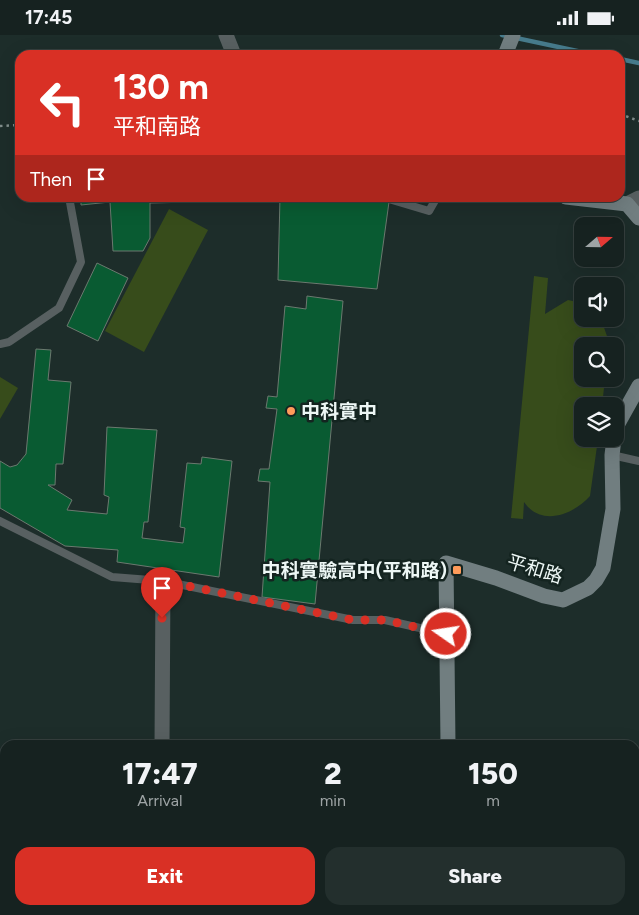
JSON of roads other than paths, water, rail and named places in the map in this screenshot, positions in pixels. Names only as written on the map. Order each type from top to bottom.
[{"type":"street","points":[[226,35],[232,50]]},
{"type":"street","points":[[633,201],[639,218]]},
{"type":"street","points":[[624,413],[639,386]]},
{"type":"street","name":"平和路","points":[[448,740],[446,563],[496,578],[544,596],[563,600],[582,592],[596,580],[603,568],[613,509],[613,447]]},
{"type":"street","points":[[162,740],[163,581]]},
{"type":"lane","points":[[0,344],[9,342],[60,308],[81,262],[70,202]]},
{"type":"lane","points":[[399,202],[430,211],[434,202]]},
{"type":"lane","points":[[612,455],[639,461]]},
{"type":"lane","points":[[0,521],[112,577],[163,581],[353,620],[385,620],[446,634]]},
{"type":"waterway","points":[[502,35],[572,50]]},
{"type":"waterway","points":[[625,60],[639,63]]},
{"type":"place","name":"中科實中","points":[[291,411]]},
{"type":"place","name":"中科實驗高中(平和路)","points":[[457,570]]}]
